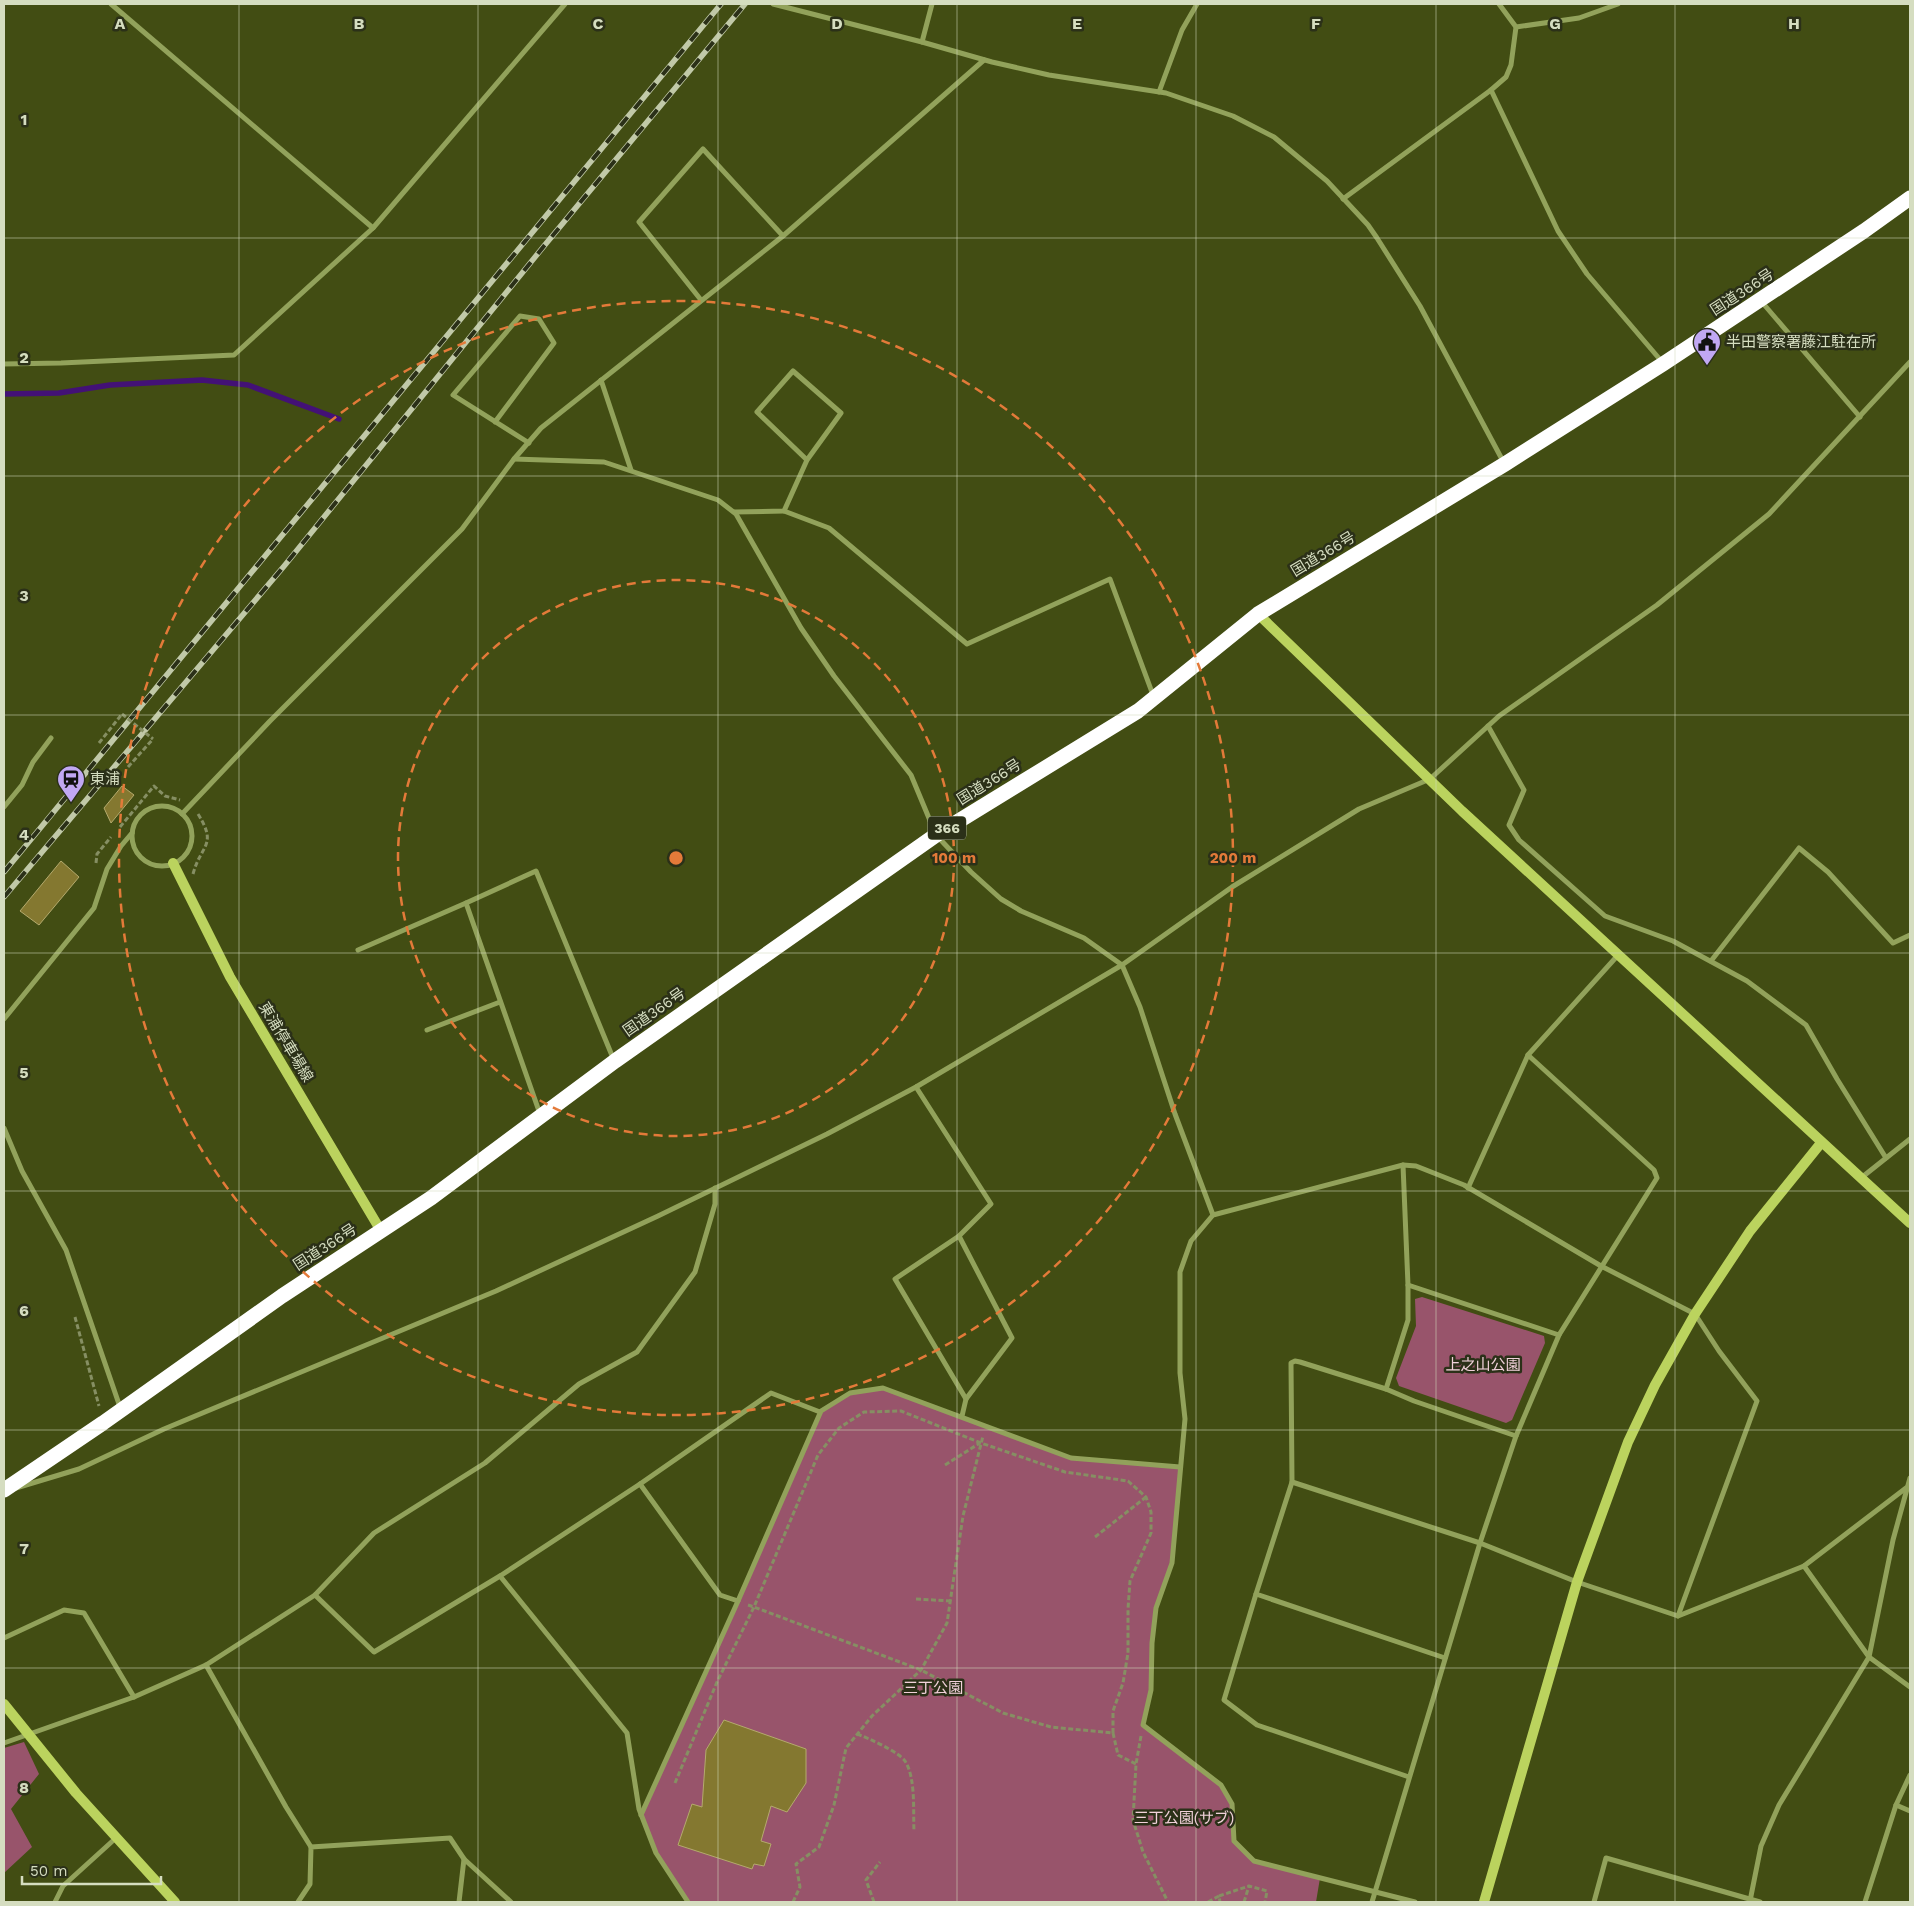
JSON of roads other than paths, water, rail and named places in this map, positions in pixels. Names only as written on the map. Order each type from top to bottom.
[{"type":"highway","name":"国道366号","points":[[4,1491],[104,1423],[282,1296],[432,1198],[615,1061],[936,835],[1138,711],[1258,614],[1505,464],[1664,364],[1910,198]]},
{"type":"street","points":[[111,4],[373,228]]},
{"type":"street","points":[[4,364],[234,355],[373,228],[565,4]]},
{"type":"street","points":[[773,4],[984,60],[1049,75],[1166,93],[1233,116],[1274,137],[1327,182],[1373,232],[1420,306],[1505,464]]},
{"type":"street","points":[[922,42],[932,4]]},
{"type":"street","points":[[1159,92],[1182,30],[1197,4]]},
{"type":"street","points":[[1343,199],[1506,77],[1511,65],[1516,27],[1499,4]]},
{"type":"street","points":[[1516,27],[1579,18],[1618,4]]},
{"type":"street","points":[[182,814],[462,529],[514,459],[542,428],[783,236],[984,60]]},
{"type":"street","points":[[1491,90],[1558,231],[1588,274],[1664,364]]},
{"type":"street","points":[[702,300],[639,222],[703,149],[783,236]]},
{"type":"street","points":[[1761,300],[1860,417]]},
{"type":"street","points":[[495,422],[554,343],[539,319],[520,316],[453,395],[495,422],[529,443]]},
{"type":"street","points":[[4,1491],[79,1469],[164,1429],[496,1290],[715,1188],[827,1134],[916,1087],[1122,965],[1232,887],[1359,809],[1430,779],[1499,716],[1657,605],[1769,514],[1910,362]]},
{"type":"street","points":[[784,511],[808,460],[841,413],[794,371],[757,412],[808,460]]},
{"type":"street","points":[[601,380],[630,470]]},
{"type":"street","points":[[514,459],[604,462],[718,500],[734,512],[801,628],[834,676],[911,775],[936,835],[970,872],[1001,899],[1021,911],[1084,938],[1122,965],[1140,1007],[1175,1114],[1213,1215]]},
{"type":"street","points":[[734,512],[784,511],[829,528],[967,644],[1110,579],[1154,698]]},
{"type":"street","points":[[1258,614],[1430,779],[1910,1224]]},
{"type":"street","points":[[1488,726],[1524,790],[1509,825],[1519,840],[1605,916],[1673,941],[1711,961],[1747,981],[1806,1024],[1837,1079],[1886,1158]]},
{"type":"street","points":[[4,808],[22,785],[33,762],[51,738]]},
{"type":"street","points":[[166,806],[182,814],[192,834],[186,854],[173,863],[160,866],[150,864],[142,859],[132,843],[132,834],[134,824],[146,810],[166,806]]},
{"type":"street","points":[[4,1019],[94,908],[110,863],[120,846],[132,834]]},
{"type":"street","points":[[1711,961],[1798,848],[1828,872],[1893,943],[1910,935]]},
{"type":"street","name":"東浦停車場線","points":[[173,863],[230,978],[381,1231]]},
{"type":"street","points":[[358,950],[466,904],[536,871],[615,1061]]},
{"type":"street","points":[[466,904],[541,1116]]},
{"type":"street","points":[[1468,1188],[1528,1055],[1619,954]]},
{"type":"street","points":[[427,1030],[500,1002]]},
{"type":"street","points":[[1372,1902],[1480,1543],[1516,1436],[1560,1335],[1657,1178],[1654,1170],[1528,1055]]},
{"type":"street","points":[[916,1087],[991,1204],[959,1236],[895,1279],[966,1399]]},
{"type":"street","points":[[4,1128],[22,1171],[66,1250],[121,1410]]},
{"type":"street","points":[[1861,1178],[1910,1140]]},
{"type":"street","points":[[1484,1902],[1577,1582],[1628,1442],[1655,1385],[1695,1314],[1750,1231],[1822,1142]]},
{"type":"street","points":[[1386,1389],[1408,1320],[1403,1165]]},
{"type":"street","points":[[1414,1902],[1254,1861],[1234,1841],[1232,1804],[1221,1785],[1143,1725],[1152,1690],[1152,1643],[1156,1608],[1172,1563],[1185,1419],[1180,1373],[1180,1272],[1191,1241],[1213,1215],[1403,1165],[1416,1166],[1468,1188],[1601,1266],[1695,1314],[1719,1352],[1757,1401],[1678,1616]]},
{"type":"street","points":[[4,1743],[134,1696],[206,1665],[315,1595],[374,1533],[485,1463],[580,1384],[637,1352],[695,1272],[715,1204],[715,1188]]},
{"type":"street","points":[[959,1236],[1012,1338],[966,1399],[962,1416]]},
{"type":"street","points":[[1408,1285],[1560,1335]]},
{"type":"street","points":[[1409,1777],[1257,1725],[1224,1700],[1292,1482],[1291,1363],[1294,1361],[1300,1362],[1386,1389],[1414,1401],[1516,1436]]},
{"type":"street","points":[[641,1815],[738,1601],[820,1412],[850,1393],[883,1388],[1072,1458],[1180,1467]]},
{"type":"street","points":[[315,1595],[374,1652],[500,1576],[640,1484],[771,1392],[820,1412]]},
{"type":"street","points":[[1750,1901],[1761,1846],[1779,1805],[1869,1658],[1893,1540],[1910,1478]]},
{"type":"street","points":[[1292,1482],[1480,1543],[1577,1582],[1678,1616],[1804,1566],[1907,1487]]},
{"type":"street","points":[[640,1484],[720,1595],[738,1601]]},
{"type":"street","points":[[1804,1566],[1869,1658],[1910,1687]]},
{"type":"street","points":[[500,1576],[627,1733],[641,1815],[656,1853],[688,1902]]},
{"type":"street","points":[[1256,1594],[1445,1658]]},
{"type":"street","points":[[4,1638],[64,1610],[84,1613],[134,1696]]},
{"type":"street","points":[[206,1665],[311,1848],[310,1884],[298,1902]]},
{"type":"street","points":[[4,1704],[76,1793],[174,1902]]},
{"type":"street","points":[[1865,1902],[1896,1806],[1910,1775]]},
{"type":"street","points":[[1896,1806],[1910,1810]]},
{"type":"street","points":[[55,1902],[63,1886],[117,1837]]},
{"type":"street","points":[[311,1848],[450,1838],[464,1859],[511,1902]]},
{"type":"street","points":[[1594,1902],[1606,1858],[1750,1901],[1760,1902]]},
{"type":"street","points":[[459,1902],[464,1859]]},
{"type":"waterway","points":[[4,394],[59,393],[110,385],[202,380],[248,385],[339,419]]},
{"type":"railway","points":[[4,872],[721,4]]},
{"type":"railway","points":[[4,897],[285,565],[544,246],[745,4]]},
{"type":"place","name":"半田警察署藤江駐在所","points":[[1707,366]]},
{"type":"place","name":"東浦","points":[[71,803]]},
{"type":"park label","name":"上之山公園","points":[[1483,1365]]},
{"type":"park label","name":"三丁公園","points":[[933,1688]]},
{"type":"park label","name":"三丁公園(サブ)","points":[[1184,1818]]}]
